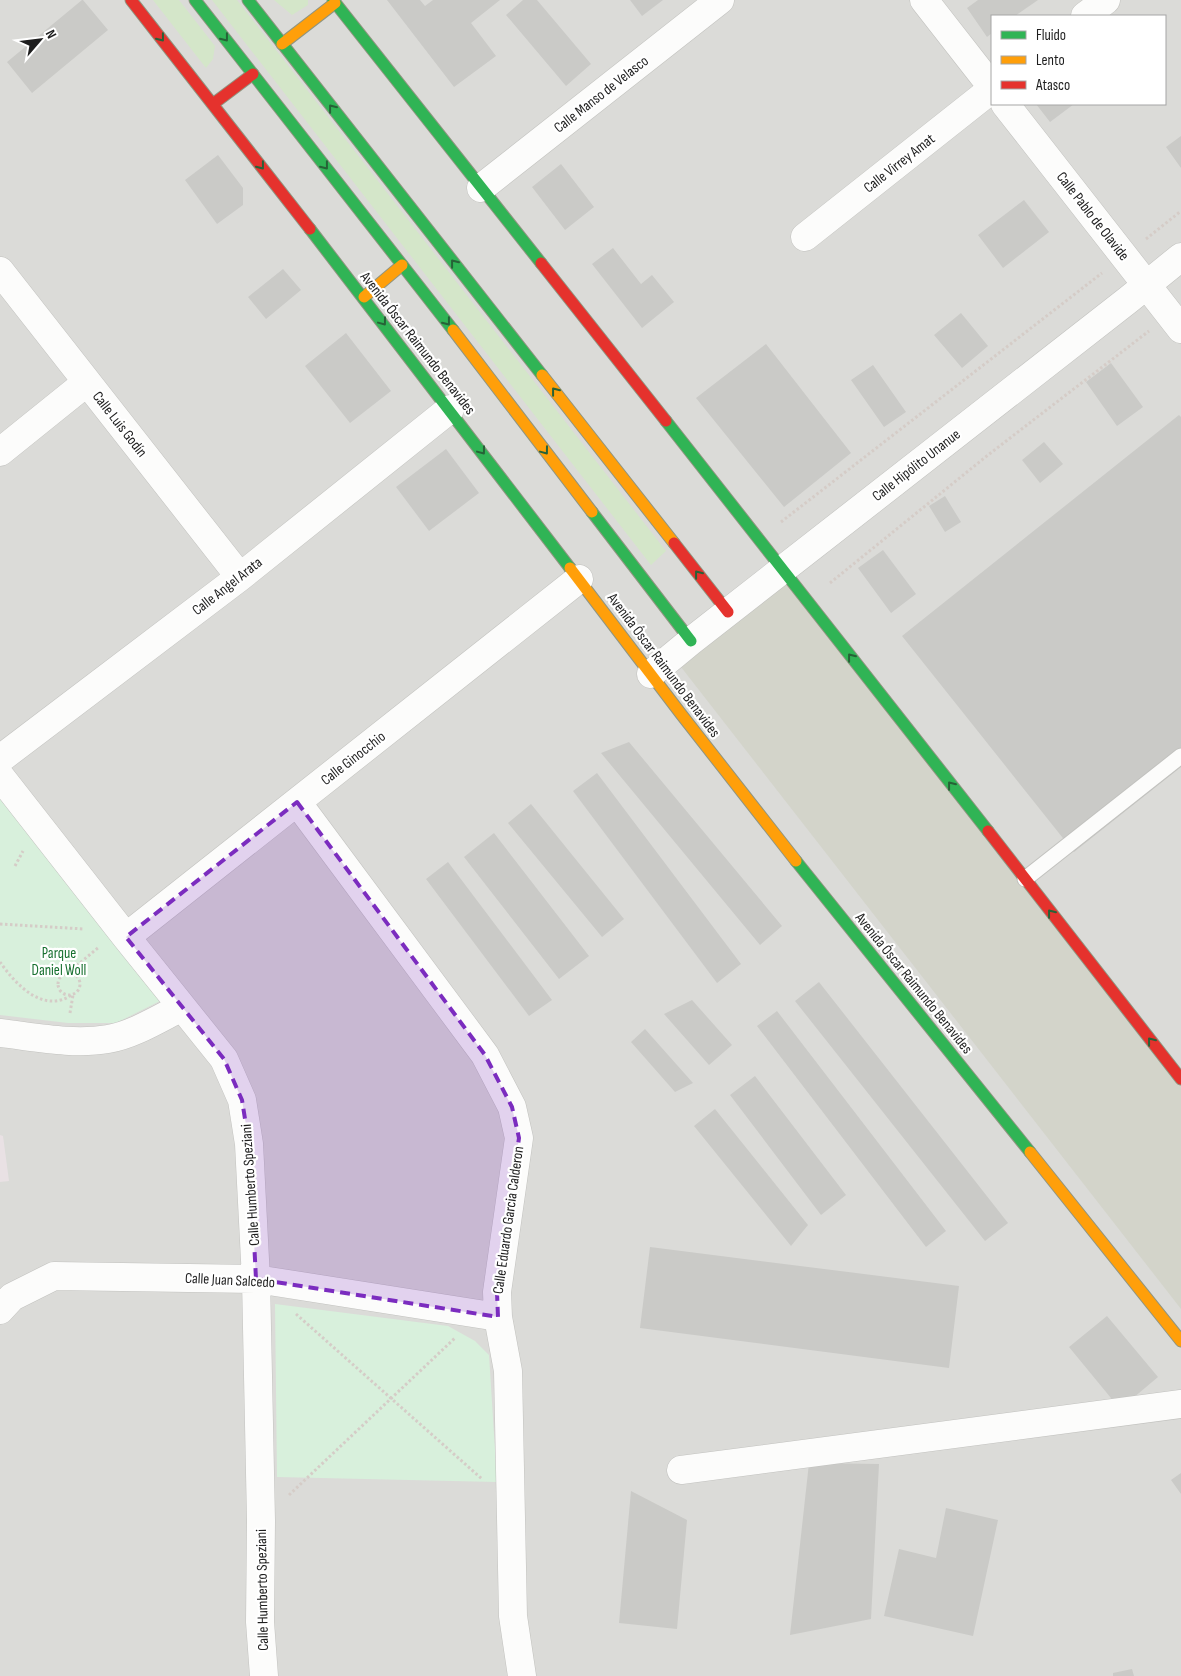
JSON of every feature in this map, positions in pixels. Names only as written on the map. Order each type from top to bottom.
[{"type":"main road","name":"Avenida Óscar Raimundo Benavides","points":[[131,0],[364,297],[651,674],[826,898],[1181,1341]]},
{"type":"main road","points":[[194,0],[499,389],[691,641]]},
{"type":"main road","points":[[248,0],[728,612]]},
{"type":"main road","points":[[282,44],[334,1],[783,569],[1181,1080]]},
{"type":"main road","points":[[213,104],[253,74]]},
{"type":"main road","points":[[364,297],[402,265]]},
{"type":"street","name":"Calle Manso de Velasco","points":[[481,188],[720,0]]},
{"type":"street","points":[[924,0],[991,87]]},
{"type":"street","points":[[1086,15],[1106,0]]},
{"type":"street","name":"Calle Virrey Amat","points":[[805,237],[991,89]]},
{"type":"street","name":"Calle Pablo de Olavide","points":[[1006,105],[1175,322]]},
{"type":"street","name":"Calle Hipólito Unanue","points":[[651,674],[1181,257]]},
{"type":"street","name":"Calle Luis Godín","points":[[0,271],[240,577]]},
{"type":"street","points":[[0,452],[88,382]]},
{"type":"street","name":"Calle Angel Arata","points":[[0,759],[240,577],[450,409]]},
{"type":"street","name":"Calle Ginocchio","points":[[126,937],[579,578]]},
{"type":"street","name":"Calle Humberto Speziani","points":[[0,776],[224,1059],[242,1100],[250,1144],[256,1279],[261,1521],[260,1622],[264,1676]]},
{"type":"street","name":"Calle Eduardo Garcia Calderon","points":[[296,802],[485,1055],[512,1107],[519,1138],[497,1292],[489,1316],[508,1370],[513,1616],[522,1676]]},
{"type":"street","points":[[0,1033],[75,1041],[109,1039],[140,1028],[182,1007]]},
{"type":"street","name":"Calle Juan Salcedo","points":[[0,1310],[12,1297],[54,1276],[256,1279],[489,1316]]},
{"type":"street","points":[[681,1470],[1181,1404]]},
{"type":"lane","points":[[1025,879],[1181,756]]},
{"type":"path","points":[[781,522],[1181,211]]},
{"type":"path","points":[[830,582],[981,461],[1175,322]]},
{"type":"path","points":[[0,924],[108,930],[126,937]]},
{"type":"path","points":[[73,994],[67,995],[60,991],[57,983],[61,975],[69,972],[100,947]]},
{"type":"path","points":[[0,962],[19,986],[36,998],[55,1001],[64,1000],[78,991],[80,986],[79,980],[75,974],[69,972]]},
{"type":"path","points":[[69,1019],[73,994]]},
{"type":"path","points":[[291,1310],[512,1504]]},
{"type":"path","points":[[261,1521],[391,1398],[489,1316]]},
{"type":"highlighted area","points":[[297,802],[485,1055],[512,1107],[519,1138],[497,1292],[498,1317],[256,1279],[249,1144],[242,1100],[224,1059],[126,937]]},
{"type":"shaded area","points":[[0,0],[1181,0],[1181,1676],[0,1676]]},
{"type":"shaded area","points":[[785,570],[1181,1074],[1181,1309],[674,658]]},
{"type":"shaded area","points":[[0,1135],[3,1136],[9,1181],[0,1182]]},
{"type":"green space","points":[[153,0],[179,0],[215,46],[213,59],[206,68]]},
{"type":"green space","points":[[212,0],[237,0],[666,551],[651,565]]},
{"type":"green space","points":[[274,0],[308,0],[308,5],[292,15]]},
{"type":"green space","name":"Parque Daniel Woll","points":[[0,795],[166,998],[116,1023],[68,1023],[0,1015]]},
{"type":"green space","points":[[275,1304],[448,1326],[475,1341],[489,1355],[497,1482],[277,1477]]},
{"type":"building","points":[[82,0],[108,30],[32,93],[7,62]]},
{"type":"building","points":[[387,0],[420,0],[425,6],[433,0],[500,0],[471,23],[496,56],[454,87]]},
{"type":"building","points":[[523,0],[537,0],[591,64],[566,86],[506,15]]},
{"type":"building","points":[[630,0],[663,0],[642,16]]},
{"type":"building","points":[[978,0],[1038,0],[1016,15],[991,15],[991,34],[987,37],[967,8]]},
{"type":"building","points":[[1037,105],[1073,105],[1050,122]]},
{"type":"building","points":[[1181,136],[1181,168],[1166,147]]},
{"type":"building","points":[[218,155],[243,188],[243,205],[217,224],[185,180]]},
{"type":"building","points":[[561,164],[594,207],[565,230],[532,187]]},
{"type":"building","points":[[1024,200],[1049,232],[1003,268],[978,235]]},
{"type":"building","points":[[613,248],[641,284],[652,275],[674,302],[642,328],[592,264]]},
{"type":"building","points":[[283,269],[301,290],[266,319],[248,297]]},
{"type":"building","points":[[961,313],[988,346],[962,368],[934,335]]},
{"type":"building","points":[[346,333],[391,391],[350,423],[305,366]]},
{"type":"building","points":[[766,344],[851,453],[784,507],[696,398]]},
{"type":"building","points":[[1111,363],[1143,407],[1117,426],[1086,382]]},
{"type":"building","points":[[873,365],[906,412],[884,427],[851,380]]},
{"type":"building","points":[[1179,415],[1181,417],[1181,767],[1074,852],[902,636]]},
{"type":"building","points":[[1044,442],[1063,464],[1040,483],[1022,460]]},
{"type":"building","points":[[446,449],[479,493],[429,531],[396,487]]},
{"type":"building","points":[[945,496],[961,522],[945,532],[929,506]]},
{"type":"building","points":[[883,550],[916,594],[891,613],[858,568]]},
{"type":"building","points":[[629,742],[782,926],[760,945],[601,753]]},
{"type":"building","points":[[597,773],[741,964],[717,983],[573,791]]},
{"type":"building","points":[[531,804],[624,919],[602,937],[508,823]]},
{"type":"building","points":[[494,833],[589,956],[559,979],[464,857]]},
{"type":"building","points":[[448,862],[552,1000],[529,1016],[426,879]]},
{"type":"building","points":[[819,982],[1008,1223],[985,1241],[795,1001]]},
{"type":"building","points":[[692,1000],[732,1045],[709,1065],[664,1014]]},
{"type":"building","points":[[777,1011],[946,1231],[926,1247],[757,1026]]},
{"type":"building","points":[[645,1029],[693,1083],[675,1092],[631,1042]]},
{"type":"building","points":[[755,1076],[846,1195],[821,1215],[730,1095]]},
{"type":"building","points":[[715,1109],[808,1225],[791,1246],[694,1126]]},
{"type":"building","points":[[650,1247],[959,1286],[949,1368],[640,1328]]},
{"type":"building","points":[[1107,1316],[1158,1377],[1120,1409],[1069,1347]]},
{"type":"building","points":[[809,1463],[879,1464],[871,1619],[790,1635]]},
{"type":"building","points":[[1181,1473],[1181,1494],[1171,1480]]},
{"type":"building","points":[[631,1491],[687,1520],[677,1629],[619,1623]]},
{"type":"building","points":[[946,1508],[998,1520],[973,1636],[884,1616],[899,1549],[936,1558]]},
{"type":"building","points":[[1132,1669],[1134,1676],[1113,1676],[1113,1673]]},
{"type":"traffic: fast","points":[[195,0],[453,330]]},
{"type":"traffic: fast","points":[[248,0],[542,375]]},
{"type":"traffic: fast","points":[[333,0],[541,263]]},
{"type":"traffic: fast","points":[[310,229],[570,568]]},
{"type":"traffic: fast","points":[[666,421],[988,831]]},
{"type":"traffic: fast","points":[[592,512],[691,641]]},
{"type":"traffic: fast","points":[[796,861],[1030,1152]]},
{"type":"traffic: slow","points":[[282,44],[335,3]]},
{"type":"traffic: slow","points":[[364,297],[402,265]]},
{"type":"traffic: slow","points":[[453,330],[592,512]]},
{"type":"traffic: slow","points":[[542,375],[674,543]]},
{"type":"traffic: slow","points":[[570,568],[796,861]]},
{"type":"traffic: slow","points":[[1030,1152],[1181,1341]]},
{"type":"traffic: jam","points":[[131,0],[310,229]]},
{"type":"traffic: jam","points":[[213,104],[253,74]]},
{"type":"traffic: jam","points":[[541,263],[666,421]]},
{"type":"traffic: jam","points":[[674,543],[728,612]]},
{"type":"traffic: jam","points":[[988,831],[1181,1079]]}]
